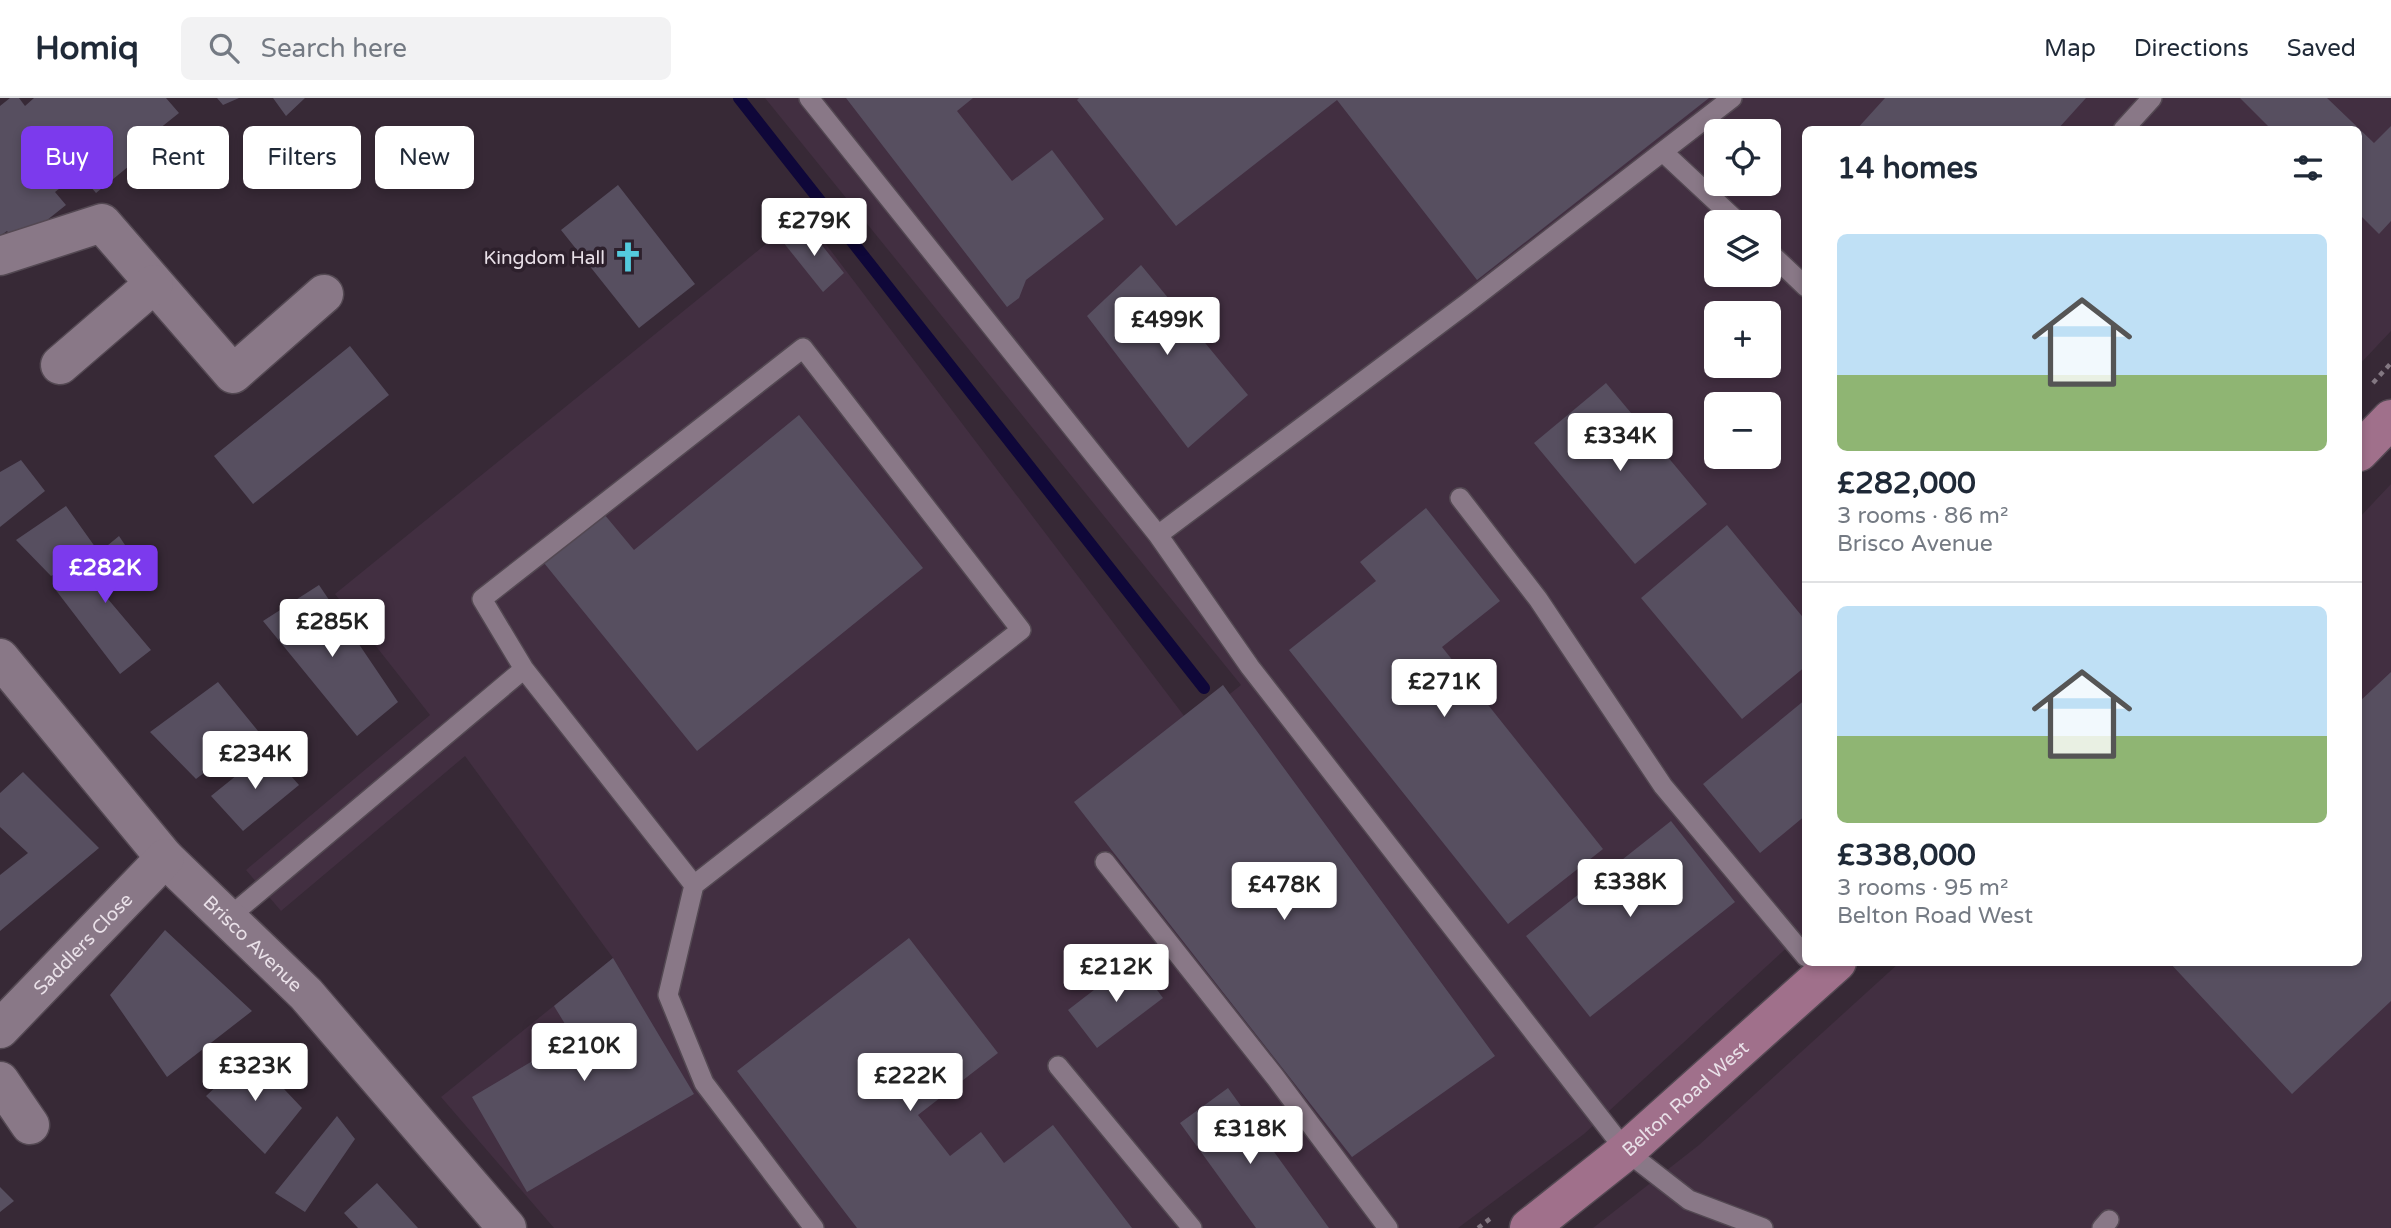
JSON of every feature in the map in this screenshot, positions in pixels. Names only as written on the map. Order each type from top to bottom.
[{"type":"street","points":[[0,256],[102,223],[233,374],[324,294]]},
{"type":"street","points":[[60,365],[154,284]]},
{"type":"street","points":[[2362,449],[2391,419]]},
{"type":"street","name":"Brisco Avenue","points":[[0,657],[165,859],[306,994],[507,1228]]},
{"type":"street","name":"Saddlers Close","points":[[0,1029],[165,859]]},
{"type":"street","name":"Belton Road West","points":[[1528,1228],[1626,1151],[1817,966]]},
{"type":"street","points":[[0,1080],[30,1125]]},
{"type":"lane","points":[[810,98],[1158,535],[1250,667],[1626,1151],[1689,1200],[1763,1228]]},
{"type":"lane","points":[[1158,535],[1732,98]]},
{"type":"lane","points":[[2127,126],[2152,98]]},
{"type":"lane","points":[[1663,152],[1725,210]]},
{"type":"lane","points":[[1781,263],[1802,283]]},
{"type":"lane","points":[[694,885],[524,669],[482,598],[803,348],[1021,630],[694,885],[668,995],[704,1083],[814,1228]]},
{"type":"lane","points":[[1460,498],[1538,599],[1663,786],[1802,945]]},
{"type":"lane","points":[[228,918],[524,669]]},
{"type":"lane","points":[[1105,862],[1275,1076],[1388,1228]]},
{"type":"lane","points":[[1058,1066],[1192,1228]]},
{"type":"shaded area","points":[[765,98],[2391,98],[2391,331],[2362,362],[2362,126],[1802,126],[1802,934],[1584,1134],[1458,1228],[554,1228],[441,1097],[613,958],[465,756],[281,911],[246,870],[430,715],[335,594],[803,214],[1191,725],[1241,685]]},
{"type":"shaded area","points":[[2391,484],[2391,1228],[1593,1228],[1699,1145],[1896,966],[2362,966],[2362,515]]},
{"type":"building","points":[[10,98],[19,98],[25,106],[34,98],[166,98],[179,113],[163,126],[127,126],[127,168],[113,179],[113,126],[21,126],[21,189],[59,189],[55,192],[66,205],[17,244],[7,231],[0,236],[0,106]]},
{"type":"building","points":[[217,98],[239,98],[223,105]]},
{"type":"building","points":[[273,98],[305,98],[286,116]]},
{"type":"building","points":[[846,98],[973,98],[957,111],[1012,181],[1052,150],[1104,219],[1026,280],[1019,298],[1007,307]]},
{"type":"building","points":[[1709,98],[1477,280],[1337,100],[1176,226],[1077,100]]},
{"type":"building","points":[[1885,98],[2086,98],[2061,126],[1860,126]]},
{"type":"building","points":[[2240,98],[2327,98],[2356,126],[2268,126]]},
{"type":"building","points":[[2391,126],[2391,221],[2379,234],[2362,217],[2362,132],[2374,143]]},
{"type":"building","name":"Kingdom Hall","points":[[618,185],[695,284],[639,328],[561,230]]},
{"type":"building","points":[[805,224],[844,273],[823,292],[783,242]]},
{"type":"building","points":[[1141,265],[1248,395],[1188,448],[1087,316]]},
{"type":"building","points":[[350,346],[389,395],[253,504],[214,456]]},
{"type":"building","points":[[1606,383],[1707,504],[1635,564],[1534,443]]},
{"type":"building","points":[[799,415],[923,568],[697,751],[544,563],[604,514],[634,550]]},
{"type":"building","points":[[21,460],[45,491],[0,527],[0,472]]},
{"type":"building","points":[[66,506],[98,551],[51,576],[16,540]]},
{"type":"building","points":[[1426,508],[1500,601],[1442,647],[1603,849],[1508,924],[1289,650],[1376,581],[1360,562]]},
{"type":"building","points":[[1727,525],[1802,616],[1802,669],[1742,719],[1641,598]]},
{"type":"building","points":[[119,536],[139,566],[102,592],[151,650],[120,674],[55,589]]},
{"type":"building","points":[[319,585],[398,702],[357,736],[263,621]]},
{"type":"building","points":[[2391,672],[2391,1001],[2292,1094],[2173,966],[2362,966],[2362,699]]},
{"type":"building","points":[[218,682],[258,731],[196,779],[150,732]]},
{"type":"building","points":[[1223,685],[1495,1056],[1352,1157],[1074,802]]},
{"type":"building","points":[[1802,702],[1802,818],[1760,853],[1703,784]]},
{"type":"building","points":[[268,750],[299,785],[243,831],[211,796]]},
{"type":"building","points":[[23,772],[99,848],[0,931],[0,875],[28,853],[0,827],[0,793]]},
{"type":"building","points":[[1671,821],[1735,902],[1590,1017],[1526,936]]},
{"type":"building","points":[[165,930],[252,1011],[167,1077],[110,995]]},
{"type":"building","points":[[909,938],[998,1053],[918,1115],[950,1156],[981,1132],[1004,1163],[1053,1125],[1132,1228],[857,1228],[737,1071]]},
{"type":"building","points":[[613,958],[694,1094],[527,1192],[472,1097],[573,1037],[554,1006]]},
{"type":"building","points":[[1134,959],[1163,998],[1097,1048],[1068,1010]]},
{"type":"building","points":[[251,1054],[302,1108],[265,1154],[206,1096]]},
{"type":"building","points":[[1228,1088],[1329,1228],[1256,1228],[1180,1123]]},
{"type":"building","points":[[337,1116],[355,1139],[305,1212],[275,1193]]},
{"type":"building","points":[[377,1183],[418,1228],[358,1228],[344,1213]]},
{"type":"building","points":[[0,1187],[14,1201],[0,1212]]},
{"type":"waterway","points":[[739,98],[1204,688]]},
{"type":"place","name":"Kingdom Hall","points":[[628,257]]}]
